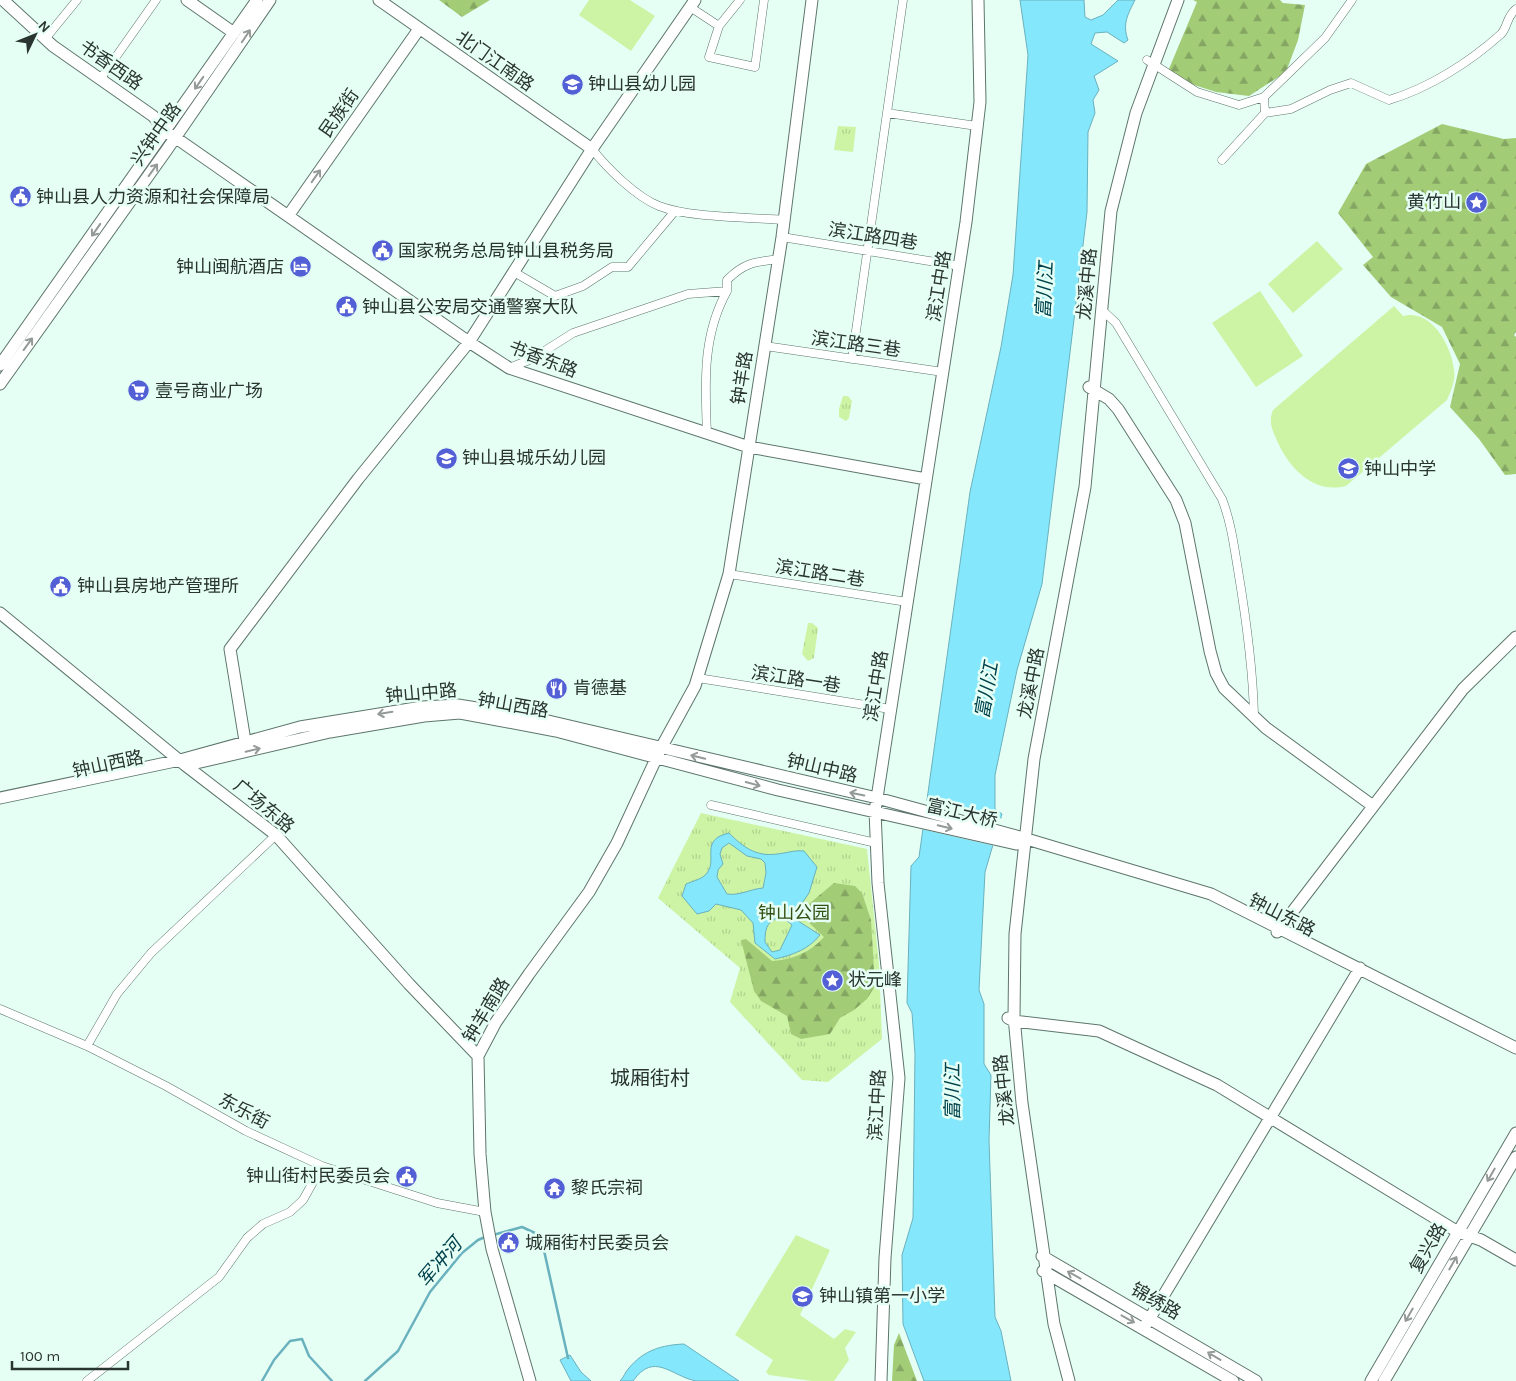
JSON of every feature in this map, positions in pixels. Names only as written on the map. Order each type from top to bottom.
[{"type":"main road","name":"书香西路","points":[[4,0],[45,39],[153,116],[171,134]]},
{"type":"main road","points":[[187,0],[234,33]]},
{"type":"main road","name":"兴钟中路","points":[[0,384],[171,134],[234,33],[257,0]]},
{"type":"main road","name":"兴钟中路","points":[[0,365],[270,0]]},
{"type":"main road","name":"北门江南路","points":[[379,0],[592,149]]},
{"type":"main road","name":"钟羊路","points":[[659,752],[698,678],[729,574],[779,259],[812,0]]},
{"type":"main road","name":"滨江中路","points":[[881,1381],[885,1258],[899,1078],[884,944],[875,811],[960,266],[980,102],[978,0]]},
{"type":"main road","name":"龙溪中路","points":[[1091,388],[1102,310],[1113,202],[1150,63],[1170,0]]},
{"type":"main road","name":"龙溪中路","points":[[1069,1381],[1054,1324],[1014,1104],[1008,933],[1034,759],[1086,487],[1104,210],[1128,110],[1178,0]]},
{"type":"main road","points":[[245,741],[230,649],[358,479],[469,342],[592,149],[692,4]]},
{"type":"main road","name":"民族街","points":[[288,216],[419,29]]},
{"type":"main road","name":"书香东路","points":[[171,134],[509,368],[749,447],[926,479]]},
{"type":"main road","points":[[1091,388],[1118,409],[1176,500],[1186,523],[1210,651],[1216,673],[1224,688],[1254,716],[1373,806]]},
{"type":"main road","name":"广场东路","points":[[0,613],[182,763],[276,835],[408,984],[478,1056]]},
{"type":"main road","points":[[1278,930],[1463,689],[1516,637]]},
{"type":"main road","name":"钟山中路","points":[[0,798],[182,763],[245,741],[302,727],[422,707],[458,705],[527,716],[659,752],[904,805]]},
{"type":"main road","name":"钟山西路","points":[[0,804],[330,732],[424,716],[460,713],[659,752],[778,790],[898,816]]},
{"type":"main road","name":"钟羊南路","points":[[530,1381],[492,1249],[485,1212],[480,1154],[478,1056],[496,1022],[589,892],[617,843],[659,752]]},
{"type":"main road","name":"富江大桥","points":[[904,805],[1023,841]]},
{"type":"main road","name":"富江大桥","points":[[898,816],[1023,841]]},
{"type":"main road","name":"钟山东路","points":[[1023,841],[1211,894],[1278,930],[1516,1048]]},
{"type":"main road","points":[[1144,1328],[1359,970]]},
{"type":"main road","name":"钟山东路","points":[[1359,970],[1516,1056]]},
{"type":"main road","points":[[1010,1019],[1099,1031],[1217,1085],[1458,1232],[1470,1235],[1516,1260]]},
{"type":"main road","name":"复兴路","points":[[1371,1381],[1516,1133]]},
{"type":"main road","name":"复兴路","points":[[1384,1381],[1516,1157]]},
{"type":"main road","name":"锦绣路","points":[[1041,1256],[1256,1381]]},
{"type":"main road","name":"龙溪中路","points":[[1044,1272],[1047,1325],[1061,1381]]},
{"type":"main road","name":"锦绣路","points":[[1044,1272],[1233,1381]]},
{"type":"street","points":[[45,39],[77,0]]},
{"type":"street","points":[[100,78],[156,0]]},
{"type":"street","points":[[740,0],[719,26],[709,57],[755,67],[764,0]]},
{"type":"street","points":[[852,359],[903,0]]},
{"type":"street","points":[[1150,63],[1197,92],[1239,105],[1264,98],[1325,38],[1352,0]]},
{"type":"street","points":[[692,4],[719,26]]},
{"type":"street","points":[[1222,160],[1265,113],[1291,108],[1330,90],[1351,83],[1389,100],[1405,95],[1462,64],[1483,48],[1503,32],[1508,15],[1516,9]]},
{"type":"street","points":[[1264,98],[1265,113]]},
{"type":"street","points":[[886,113],[977,126]]},
{"type":"street","points":[[592,149],[611,172],[657,205],[675,211],[784,220]]},
{"type":"street","points":[[514,272],[555,296],[583,286],[612,267],[628,267],[675,211]]},
{"type":"street","name":"滨江路四巷","points":[[782,236],[960,266]]},
{"type":"street","points":[[707,434],[705,384],[707,349],[717,309],[727,291],[727,280],[739,268],[751,262],[779,259]]},
{"type":"street","points":[[509,368],[532,359],[572,333],[688,294],[727,291]]},
{"type":"street","points":[[1102,310],[1116,323],[1222,498],[1229,516],[1250,657],[1254,716]]},
{"type":"street","name":"滨江路三巷","points":[[765,346],[943,372]]},
{"type":"street","name":"滨江路二巷","points":[[729,574],[907,602]]},
{"type":"street","name":"滨江路一巷","points":[[698,678],[890,709]]},
{"type":"street","points":[[711,805],[876,843]]},
{"type":"street","points":[[87,1046],[117,994],[151,953],[276,835]]},
{"type":"street","name":"东乐街","points":[[0,1009],[87,1046],[166,1086],[246,1131],[322,1166],[437,1203],[485,1212]]},
{"type":"street","points":[[87,1381],[220,1277],[247,1238],[263,1224],[290,1212],[303,1200],[322,1166]]},
{"type":"green space","points":[[439,0],[490,0],[462,17]]},
{"type":"green space","points":[[589,0],[630,0],[655,16],[631,51],[579,15]]},
{"type":"green space","points":[[1193,0],[1280,0],[1283,3],[1305,5],[1298,40],[1286,72],[1249,96],[1216,92],[1166,76],[1197,2]]},
{"type":"green space","points":[[1442,124],[1504,139],[1516,138],[1516,332],[1514,335],[1516,337],[1516,474],[1505,475],[1479,439],[1450,407],[1460,364],[1442,327],[1391,297],[1363,265],[1373,257],[1338,213],[1366,164]]},
{"type":"green space","points":[[838,126],[856,127],[853,152],[834,150]]},
{"type":"green space","points":[[1317,241],[1343,269],[1293,313],[1268,284]]},
{"type":"green space","points":[[1260,291],[1303,356],[1256,387],[1212,323]]},
{"type":"green space","points":[[1394,306],[1403,316],[1413,315],[1431,323],[1444,340],[1452,360],[1454,374],[1453,385],[1447,400],[1346,486],[1333,488],[1311,482],[1293,466],[1280,447],[1272,426],[1271,417],[1273,410]]},
{"type":"green space","points":[[843,396],[848,396],[852,401],[849,418],[846,421],[839,417]]},
{"type":"green space","points":[[808,623],[812,623],[818,628],[814,658],[808,661],[802,654]]},
{"type":"green space","name":"钟山公园","points":[[701,813],[867,849],[879,964],[882,1039],[828,1082],[802,1080],[730,1002],[740,968],[658,898]]},
{"type":"green space","points":[[834,883],[855,886],[862,893],[871,920],[875,986],[867,999],[854,1010],[840,1018],[830,1034],[801,1039],[791,1034],[787,1016],[761,1001],[754,991],[741,940],[746,939],[772,961],[794,957],[807,951],[824,937],[801,915],[804,908]]},
{"type":"green space","points":[[796,1235],[830,1250],[800,1315],[834,1339],[845,1329],[856,1332],[845,1348],[849,1360],[834,1381],[812,1381],[769,1375],[766,1372],[773,1360],[735,1335]]},
{"type":"green space","points":[[899,1333],[917,1381],[892,1381],[894,1345]]},
{"type":"water","name":"富川江","points":[[1020,0],[1084,0],[1085,17],[1091,20],[1103,15],[1118,0],[1135,0],[1126,24],[1128,40],[1124,43],[1107,32],[1095,33],[1091,44],[1118,61],[1094,76],[1099,90],[1093,100],[1095,113],[1088,132],[1087,212],[1042,584],[1017,670],[995,775],[995,809],[1002,814],[985,872],[979,990],[984,1004],[984,1064],[991,1075],[989,1140],[995,1317],[1001,1331],[1011,1381],[924,1381],[903,1324],[902,1255],[913,1218],[915,1054],[912,1013],[907,1003],[911,866],[919,857],[970,492],[1001,347],[1013,275],[1028,55]]},
{"type":"water","points":[[729,833],[745,847],[763,854],[804,851],[817,867],[809,893],[798,909],[795,919],[820,935],[816,940],[800,951],[775,959],[755,943],[753,923],[741,910],[716,904],[709,911],[697,914],[682,896],[686,884],[707,873],[710,868],[712,845],[714,840]],"holes":[[[729,843],[747,856],[761,859],[765,863],[766,873],[763,888],[727,894],[717,877],[718,870],[723,864],[720,854],[722,848]],[[777,918],[785,919],[792,925],[780,950],[772,952],[765,942],[765,934],[768,925]]]},
{"type":"water","points":[[684,1344],[739,1381],[696,1381],[656,1366],[641,1372],[633,1381],[620,1381],[635,1362],[647,1353],[661,1347]]},
{"type":"water","points":[[570,1355],[581,1372],[591,1381],[571,1381],[560,1360]]},
{"type":"pier","points":[[924,800],[1003,819],[995,846],[921,829]]},
{"type":"waterway","name":"军冲河","points":[[493,1235],[522,1227],[535,1233],[543,1246],[568,1358]]},
{"type":"waterway","name":"军冲河","points":[[365,1381],[398,1351],[430,1292],[462,1253],[478,1240],[485,1237]]},
{"type":"waterway","name":"军冲河","points":[[262,1381],[274,1360],[290,1341],[302,1339],[309,1356],[332,1381]]},
{"type":"place","name":"钟山县幼儿园","points":[[572,84]]},
{"type":"place","name":"钟山县人力资源和社会保障局","points":[[20,197]]},
{"type":"place","name":"黄竹山","points":[[1477,202]]},
{"type":"place","name":"国家税务总局钟山县税务局","points":[[382,251]]},
{"type":"place","name":"钟山闽航酒店","points":[[300,267]]},
{"type":"place","name":"钟山县公安局交通警察大队","points":[[346,307]]},
{"type":"place","name":"壹号商业广场","points":[[139,391]]},
{"type":"place","name":"钟山县城乐幼儿园","points":[[446,458]]},
{"type":"place","name":"钟山中学","points":[[1348,469]]},
{"type":"place","name":"钟山县房地产管理所","points":[[61,586]]},
{"type":"place","name":"肯德基","points":[[557,688]]},
{"type":"place","name":"状元峰","points":[[832,980]]},
{"type":"place","name":"钟山街村民委员会","points":[[406,1176]]},
{"type":"place","name":"黎氏宗祠","points":[[555,1188]]},
{"type":"place","name":"城厢街村民委员会","points":[[509,1243]]},
{"type":"place","name":"钟山镇第一小学","points":[[803,1296]]},
{"type":"district","name":"城厢街村","points":[[650,1078]]}]
